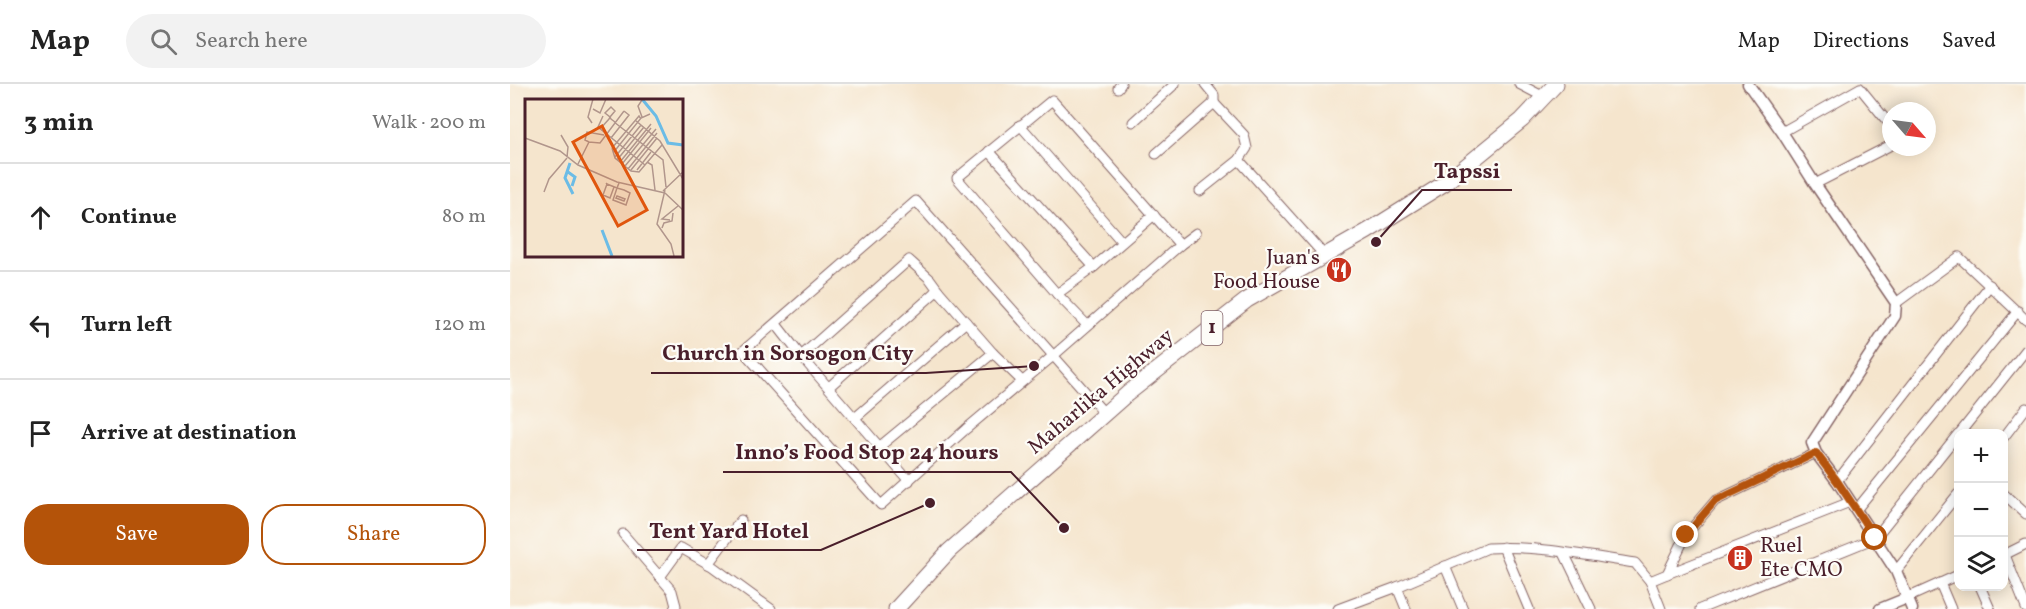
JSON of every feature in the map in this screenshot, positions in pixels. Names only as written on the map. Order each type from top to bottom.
[{"type":"highway","name":"Maharlika Highway","points":[[896,609],[950,550],[1127,394],[1247,300],[1325,256],[1444,183],[1522,120],[1556,84]]},
{"type":"street","points":[[1133,122],[1175,84]]},
{"type":"street","points":[[1200,191],[1239,160],[1247,148],[1244,135],[1214,103],[1214,95],[1205,84]]},
{"type":"street","points":[[1519,84],[1544,97]]},
{"type":"street","points":[[1748,84],[1896,303],[1894,316],[1812,443],[1816,453],[1896,571],[1912,609]]},
{"type":"street","points":[[1782,132],[1859,86],[1882,115]]},
{"type":"street","points":[[1087,326],[957,178],[1053,100],[1180,245]]},
{"type":"street","points":[[1156,154],[1214,103]]},
{"type":"street","points":[[1020,125],[1122,242]]},
{"type":"street","points":[[1815,184],[1882,150]]},
{"type":"street","points":[[989,151],[1094,267]]},
{"type":"street","points":[[1239,160],[1325,256]]},
{"type":"street","points":[[1105,414],[1053,356],[916,201],[743,351],[881,505],[1022,381],[1053,356],[1180,245],[1196,233]]},
{"type":"street","points":[[1057,294],[1094,267],[1154,215]]},
{"type":"street","points":[[1896,303],[1959,257],[2026,320]]},
{"type":"street","points":[[801,356],[909,260],[930,279],[993,353],[1022,381]]},
{"type":"street","points":[[1837,481],[1990,285]]},
{"type":"street","points":[[829,387],[938,290]]},
{"type":"street","points":[[1650,581],[1853,506],[2018,311]]},
{"type":"street","points":[[855,418],[966,322]]},
{"type":"street","points":[[776,324],[909,481]]},
{"type":"street","points":[[1963,429],[2026,350]]},
{"type":"street","points":[[879,447],[993,353]]},
{"type":"street","points":[[2008,432],[2026,408]]},
{"type":"street","points":[[1700,609],[1875,538],[1954,440]]},
{"type":"street","points":[[1667,574],[1686,535],[1715,501],[1816,453]]},
{"type":"street","points":[[2008,498],[2026,514]]},
{"type":"street","points":[[1896,571],[1954,500]]},
{"type":"street","points":[[708,564],[741,520]]},
{"type":"street","points":[[623,534],[672,591],[676,606],[674,609]]},
{"type":"street","points":[[2008,553],[2026,544]]},
{"type":"street","points":[[1503,547],[1529,609]]},
{"type":"street","points":[[1343,608],[1488,548],[1503,547],[1635,563],[1650,581],[1661,609]]},
{"type":"street","points":[[660,577],[681,548],[708,564],[771,609]]},
{"type":"street","points":[[1564,553],[1591,609]]},
{"type":"street","points":[[2008,565],[2026,608]]},
{"type":"street","points":[[1445,566],[1463,609]]},
{"type":"street","points":[[1880,609],[1954,577]]},
{"type":"street","points":[[1940,583],[1951,609]]},
{"type":"street","points":[[1397,586],[1406,609]]},
{"type":"street","points":[[1982,591],[1990,609]]},
{"type":"place","name":"Tapssi","points":[[1376,242]]},
{"type":"place","name":"Juan's Food House","points":[[1339,270]]},
{"type":"place","name":"Church in Sorsogon City","points":[[1034,366]]},
{"type":"place","name":"Tent Yard Hotel","points":[[930,503]]},
{"type":"place","name":"Inno’s Food Stop 24 hours","points":[[1064,528]]},
{"type":"place","name":"Ruel Ete CMO","points":[[1740,558]]},
{"type":"route","points":[[1686,535],[1715,501],[1816,453],[1875,538]]}]
